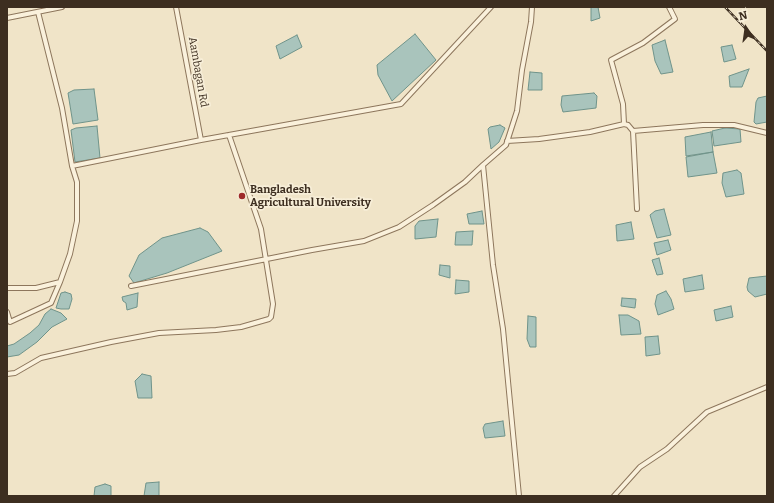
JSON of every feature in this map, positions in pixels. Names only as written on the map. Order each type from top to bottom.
[{"type":"street","points":[[7,18],[62,7]]},
{"type":"street","name":"Aambagan Rd","points":[[176,7],[200,140]]},
{"type":"street","points":[[72,166],[200,140],[400,104],[491,7]]},
{"type":"street","points":[[130,286],[364,241],[399,227],[433,205],[465,182],[483,164],[506,146],[516,111],[531,22],[532,7]]},
{"type":"street","points":[[624,124],[623,104],[611,60],[643,43],[675,19],[669,7]]},
{"type":"street","points":[[7,312],[10,322],[51,303],[70,254],[77,221],[77,182],[72,166],[62,108],[38,12]]},
{"type":"street","points":[[507,141],[539,139],[583,133],[624,124],[628,125],[633,131],[637,209]]},
{"type":"street","points":[[633,131],[703,125],[734,126],[767,133]]},
{"type":"street","points":[[7,374],[15,373],[41,358],[111,342],[160,333],[241,327],[269,319],[272,314],[273,304],[261,229],[229,135]]},
{"type":"street","points":[[483,164],[493,265],[503,329],[519,496]]},
{"type":"street","points":[[7,288],[36,288],[60,282]]},
{"type":"street","points":[[614,496],[640,467],[667,449],[707,412],[767,387]]},
{"type":"water","points":[[591,7],[598,7],[600,18],[591,21]]},
{"type":"water","points":[[415,34],[436,60],[392,101],[378,75],[377,65]]},
{"type":"water","points":[[297,35],[302,47],[280,59],[276,46]]},
{"type":"water","points":[[665,40],[673,72],[661,74],[655,61],[652,45]]},
{"type":"water","points":[[732,45],[736,59],[724,62],[721,47]]},
{"type":"water","points":[[749,69],[742,87],[730,87],[729,76]]},
{"type":"water","points":[[530,72],[542,73],[542,90],[528,90]]},
{"type":"water","points":[[94,89],[98,120],[73,124],[68,93],[74,90]]},
{"type":"water","points":[[594,93],[597,96],[596,108],[563,112],[561,105],[562,96]]},
{"type":"water","points":[[767,96],[767,122],[756,124],[754,122],[756,102],[758,98]]},
{"type":"water","points":[[500,125],[505,128],[499,142],[491,149],[488,129],[490,127]]},
{"type":"water","points":[[97,126],[100,158],[75,162],[71,130],[76,128]]},
{"type":"water","points":[[725,128],[740,129],[741,142],[714,146],[712,131]]},
{"type":"water","points":[[711,132],[713,152],[686,156],[685,137]]},
{"type":"water","points":[[713,152],[717,173],[688,177],[686,157]]},
{"type":"water","points":[[737,170],[741,173],[744,194],[726,197],[722,183],[723,173]]},
{"type":"water","points":[[664,209],[671,235],[657,238],[650,215],[655,211]]},
{"type":"water","points":[[482,211],[484,224],[469,224],[467,214]]},
{"type":"water","points":[[438,219],[436,237],[415,239],[415,226],[419,221]]},
{"type":"water","points":[[631,222],[634,239],[617,241],[616,225]]},
{"type":"water","points":[[200,228],[208,232],[222,251],[167,273],[134,283],[129,276],[139,255],[162,238]]},
{"type":"water","points":[[473,231],[472,245],[455,245],[456,232]]},
{"type":"water","points":[[668,240],[671,250],[657,255],[654,243]]},
{"type":"water","points":[[659,258],[663,274],[657,275],[652,260]]},
{"type":"water","points":[[440,265],[450,266],[450,278],[439,275]]},
{"type":"water","points":[[702,275],[704,289],[685,292],[683,279]]},
{"type":"water","points":[[767,276],[767,294],[755,297],[748,291],[747,287],[749,278]]},
{"type":"water","points":[[456,280],[469,281],[469,292],[455,294]]},
{"type":"water","points":[[666,291],[671,299],[674,309],[658,315],[655,304],[657,295]]},
{"type":"water","points":[[65,292],[71,294],[72,299],[69,309],[56,308],[61,293]]},
{"type":"water","points":[[138,293],[137,307],[127,310],[126,303],[123,301],[122,297]]},
{"type":"water","points":[[622,298],[636,299],[635,308],[621,306]]},
{"type":"water","points":[[731,306],[733,317],[716,321],[714,310]]},
{"type":"water","points":[[51,309],[61,313],[67,319],[52,327],[37,342],[19,355],[7,357],[7,346],[14,344],[30,333],[39,325],[45,314]]},
{"type":"water","points":[[619,315],[628,315],[639,321],[641,334],[621,335]]},
{"type":"water","points":[[528,316],[536,317],[536,347],[530,347],[527,339]]},
{"type":"water","points":[[658,336],[660,354],[646,356],[645,337]]},
{"type":"water","points":[[142,374],[151,376],[152,398],[138,398],[135,381]]},
{"type":"water","points":[[503,421],[505,436],[485,438],[483,428],[485,424]]},
{"type":"water","points":[[159,482],[159,496],[144,496],[146,483]]},
{"type":"water","points":[[105,484],[111,486],[111,496],[94,496],[95,487]]},
{"type":"railway","points":[[725,7],[767,51]]},
{"type":"place","name":"Bangladesh Agricultural University","points":[[242,196]]}]
